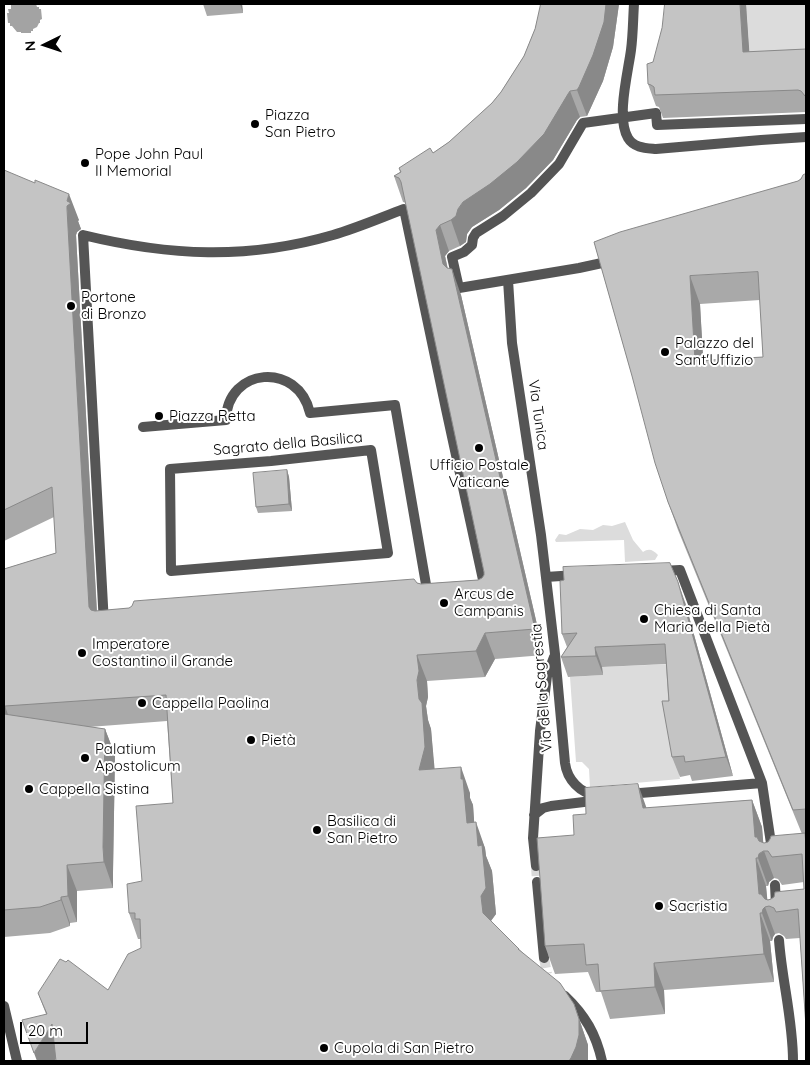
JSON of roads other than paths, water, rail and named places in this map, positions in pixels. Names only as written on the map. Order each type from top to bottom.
[{"type":"street","points":[[634,4],[623,117],[626,132],[631,142],[646,149],[656,149],[806,137]]},
{"type":"street","points":[[619,257],[602,263],[459,288],[452,258],[464,252],[472,245],[476,233],[503,216],[544,180],[559,164],[583,122],[656,113],[657,125],[806,119]]},
{"type":"street","points":[[114,629],[104,630],[83,234],[124,244],[164,250],[206,253],[251,251],[290,246],[332,236],[404,209],[487,599]]},
{"type":"street","name":"Via Tunica","points":[[508,280],[512,343],[543,553]]},
{"type":"street","points":[[143,427],[226,420],[228,406],[234,393],[244,383],[264,376],[286,380],[297,388],[306,399],[310,413],[395,405],[426,586],[430,603],[437,603]]},
{"type":"street","name":"Sagrato della Basilica","points":[[370,450],[388,553],[171,571],[170,469],[370,450]]},
{"type":"street","name":"Via della Sagrestia","points":[[543,553],[566,771],[569,778],[581,789],[592,795],[610,795]]},
{"type":"street","points":[[651,572],[680,570],[762,783],[773,856]]},
{"type":"street","points":[[546,577],[584,575]]},
{"type":"street","points":[[536,866],[533,838],[540,731],[547,676],[555,654]]},
{"type":"street","points":[[534,816],[544,808],[592,801],[610,795],[762,783]]},
{"type":"street","points":[[537,882],[544,958]]},
{"type":"street","points":[[775,885],[777,912]]},
{"type":"street","points":[[779,940],[790,1015],[793,1061]]},
{"type":"street","points":[[558,989],[576,1008],[594,1033],[602,1061]]},
{"type":"street","points":[[4,1006],[17,1061]]},
{"type":"tunnel","points":[[536,866],[537,882]]},
{"type":"tunnel","points":[[544,958],[547,974]]},
{"type":"place","name":"Piazza San Pietro","points":[[255,124]]},
{"type":"place","name":"Pope John Paul II Memorial","points":[[85,163]]},
{"type":"place","name":"Portone di Bronzo","points":[[71,306]]},
{"type":"place","name":"Palazzo del Sant'Uffizio","points":[[665,352]]},
{"type":"place","name":"Piazza Retta","points":[[159,416]]},
{"type":"place","name":"Ufficio Postale Vaticane","points":[[479,448]]},
{"type":"place","name":"Arcus de Campanis","points":[[444,603]]},
{"type":"place","name":"Chiesa di Santa Maria della Pietà","points":[[644,619]]},
{"type":"place","name":"Imperatore Costantino il Grande","points":[[82,653]]},
{"type":"place","name":"Cappella Paolina","points":[[142,703]]},
{"type":"place","name":"Pietà","points":[[251,740]]},
{"type":"place","name":"Palatium Apostolicum","points":[[85,758]]},
{"type":"place","name":"Cappella Sistina","points":[[29,789]]},
{"type":"place","name":"Basilica di San Pietro","points":[[317,830]]},
{"type":"place","name":"Sacristia","points":[[659,906]]},
{"type":"place","name":"Cupola di San Pietro","points":[[324,1048]]}]
